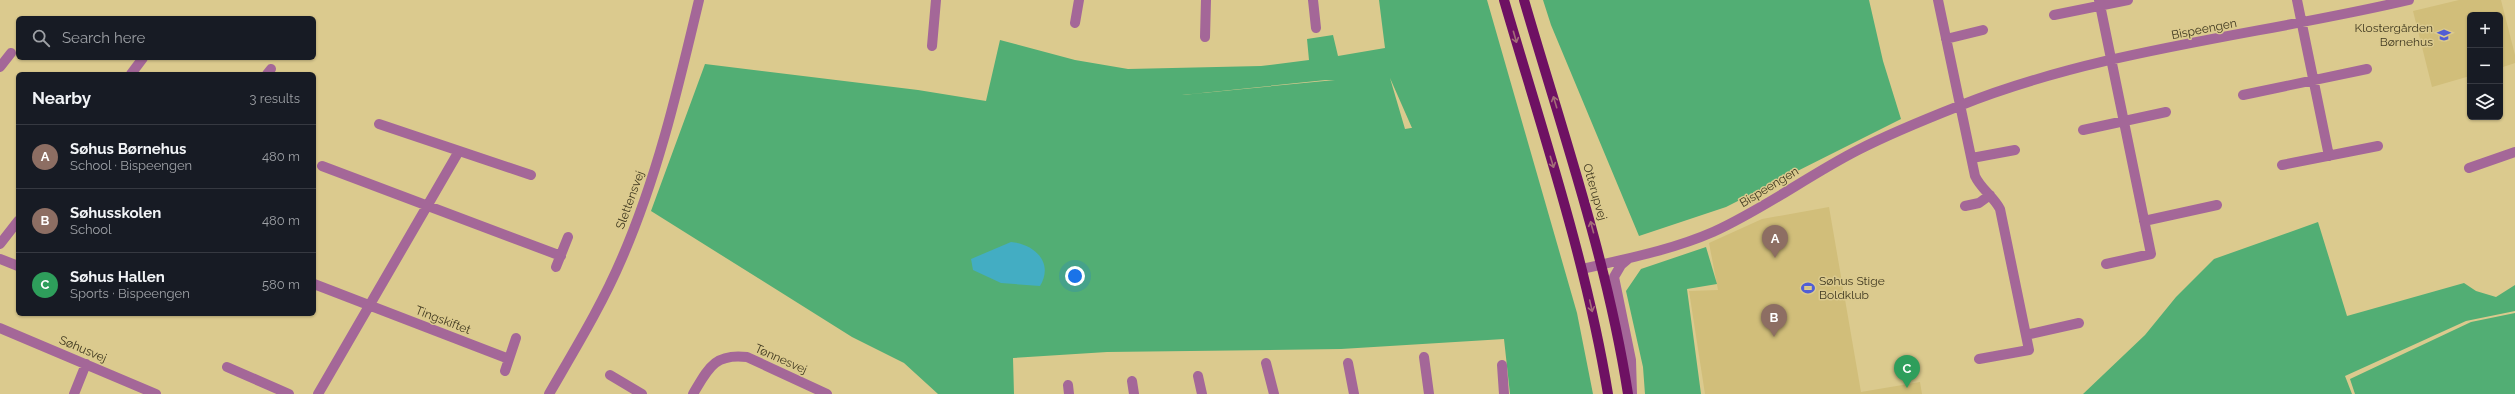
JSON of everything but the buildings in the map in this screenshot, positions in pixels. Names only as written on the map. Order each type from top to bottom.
[{"type":"main road","points":[[1504,0],[1582,269],[1608,394]]},
{"type":"main road","name":"Otterupvej","points":[[1524,0],[1602,264],[1622,352],[1628,394]]},
{"type":"street","name":"Slettensvej","points":[[550,394],[593,318],[622,258],[645,199],[678,91],[699,0]]},
{"type":"street","points":[[932,46],[936,0]]},
{"type":"street","points":[[1075,23],[1079,0]]},
{"type":"street","points":[[1205,37],[1206,0]]},
{"type":"street","points":[[1313,0],[1316,28]]},
{"type":"street","points":[[1938,0],[1975,176],[1979,185],[1990,195],[2000,209],[2028,350],[1979,359]]},
{"type":"street","points":[[2054,15],[2099,3],[2128,0]]},
{"type":"street","points":[[2296,0],[2330,156]]},
{"type":"street","name":"Bispeengen","points":[[1582,269],[1637,255],[1711,233],[1756,211],[1859,149],[1960,105],[2034,79],[2111,60],[2302,23],[2409,0]]},
{"type":"street","points":[[2099,3],[2151,254],[2106,264]]},
{"type":"street","points":[[1946,38],[1983,30]]},
{"type":"street","points":[[0,67],[11,53]]},
{"type":"street","points":[[132,72],[142,60]]},
{"type":"street","points":[[2243,95],[2367,69]]},
{"type":"street","points":[[2083,130],[2166,112]]},
{"type":"street","points":[[379,124],[531,175]]},
{"type":"street","points":[[2282,165],[2378,146]]},
{"type":"street","points":[[1972,158],[2015,150]]},
{"type":"street","points":[[318,394],[459,151]]},
{"type":"street","points":[[2469,168],[2515,152]]},
{"type":"street","points":[[322,166],[560,256]]},
{"type":"street","points":[[1965,206],[1979,203],[1990,195]]},
{"type":"street","points":[[2144,221],[2217,206]]},
{"type":"street","points":[[0,244],[16,224]]},
{"type":"street","points":[[556,267],[568,237]]},
{"type":"street","points":[[1632,394],[1631,360],[1614,277],[1620,265],[1637,255]]},
{"type":"street","points":[[0,259],[16,265]]},
{"type":"street","name":"Tingskiftet","points":[[316,285],[509,359]]},
{"type":"street","points":[[2026,335],[2079,323]]},
{"type":"street","name":"Søhusvej","points":[[0,328],[156,394]]},
{"type":"street","points":[[505,371],[516,338]]},
{"type":"street","name":"Tønnesvej","points":[[693,394],[709,368],[720,359],[734,355],[747,357],[827,394]]},
{"type":"street","points":[[1424,357],[1429,394]]},
{"type":"street","points":[[1266,363],[1274,394]]},
{"type":"street","points":[[1348,363],[1354,394]]},
{"type":"street","points":[[74,394],[86,364]]},
{"type":"street","points":[[1502,365],[1504,394]]},
{"type":"street","points":[[227,367],[289,394]]},
{"type":"street","points":[[610,375],[642,394]]},
{"type":"street","points":[[1198,376],[1202,394]]},
{"type":"street","points":[[1132,381],[1134,394]]},
{"type":"shaded area","name":"Klostergården Børnehus","points":[[2459,0],[2501,0],[2515,55],[2515,63],[2503,67],[2503,12],[2467,12],[2467,77],[2432,87],[2413,11]]},
{"type":"shaded area","points":[[1829,207],[1861,392],[1920,382],[1922,394],[1705,394],[1689,291],[1718,290],[1709,243],[1762,219]]},
{"type":"green space","points":[[1379,0],[1487,0],[1577,313],[1593,394],[1510,394],[1504,339],[1341,349],[1107,352],[1013,358],[1014,394],[938,394],[904,363],[852,337],[651,211],[705,64],[918,90],[986,101],[1000,40],[1075,60],[1128,69],[1261,66],[1309,60],[1307,39],[1333,35],[1338,56],[1385,48]],"holes":[[[1390,78],[1412,128],[1405,129]],[[1326,80],[1335,80],[1182,95]]]},
{"type":"green space","points":[[1543,0],[1869,0],[1883,61],[1901,119],[1726,207],[1639,236],[1551,25]]},
{"type":"green space","points":[[2318,222],[2347,316],[2464,283],[2476,291],[2496,297],[2515,285],[2515,311],[2466,321],[2345,376],[2352,394],[2083,394],[2145,335],[2176,297],[2214,259]]},
{"type":"green space","points":[[1706,247],[1717,284],[1687,289],[1701,394],[1645,394],[1643,367],[1626,291],[1641,269]]},
{"type":"green space","points":[[2515,313],[2515,394],[2355,394],[2350,379],[2471,322]]},
{"type":"water","points":[[1011,242],[1028,246],[1040,256],[1045,270],[1044,278],[1040,286],[1001,283],[973,270],[971,259]]},
{"type":"place","name":"Klostergården Børnehus","points":[[2444,35]]},
{"type":"place","name":"Søhus Børnehus","points":[[1775,258]]},
{"type":"place","name":"Søhus Stige Boldklub","points":[[1808,288]]},
{"type":"place","name":"Søhusskolen","points":[[1774,337]]},
{"type":"place","name":"Søhus Hallen","points":[[1907,388]]}]
